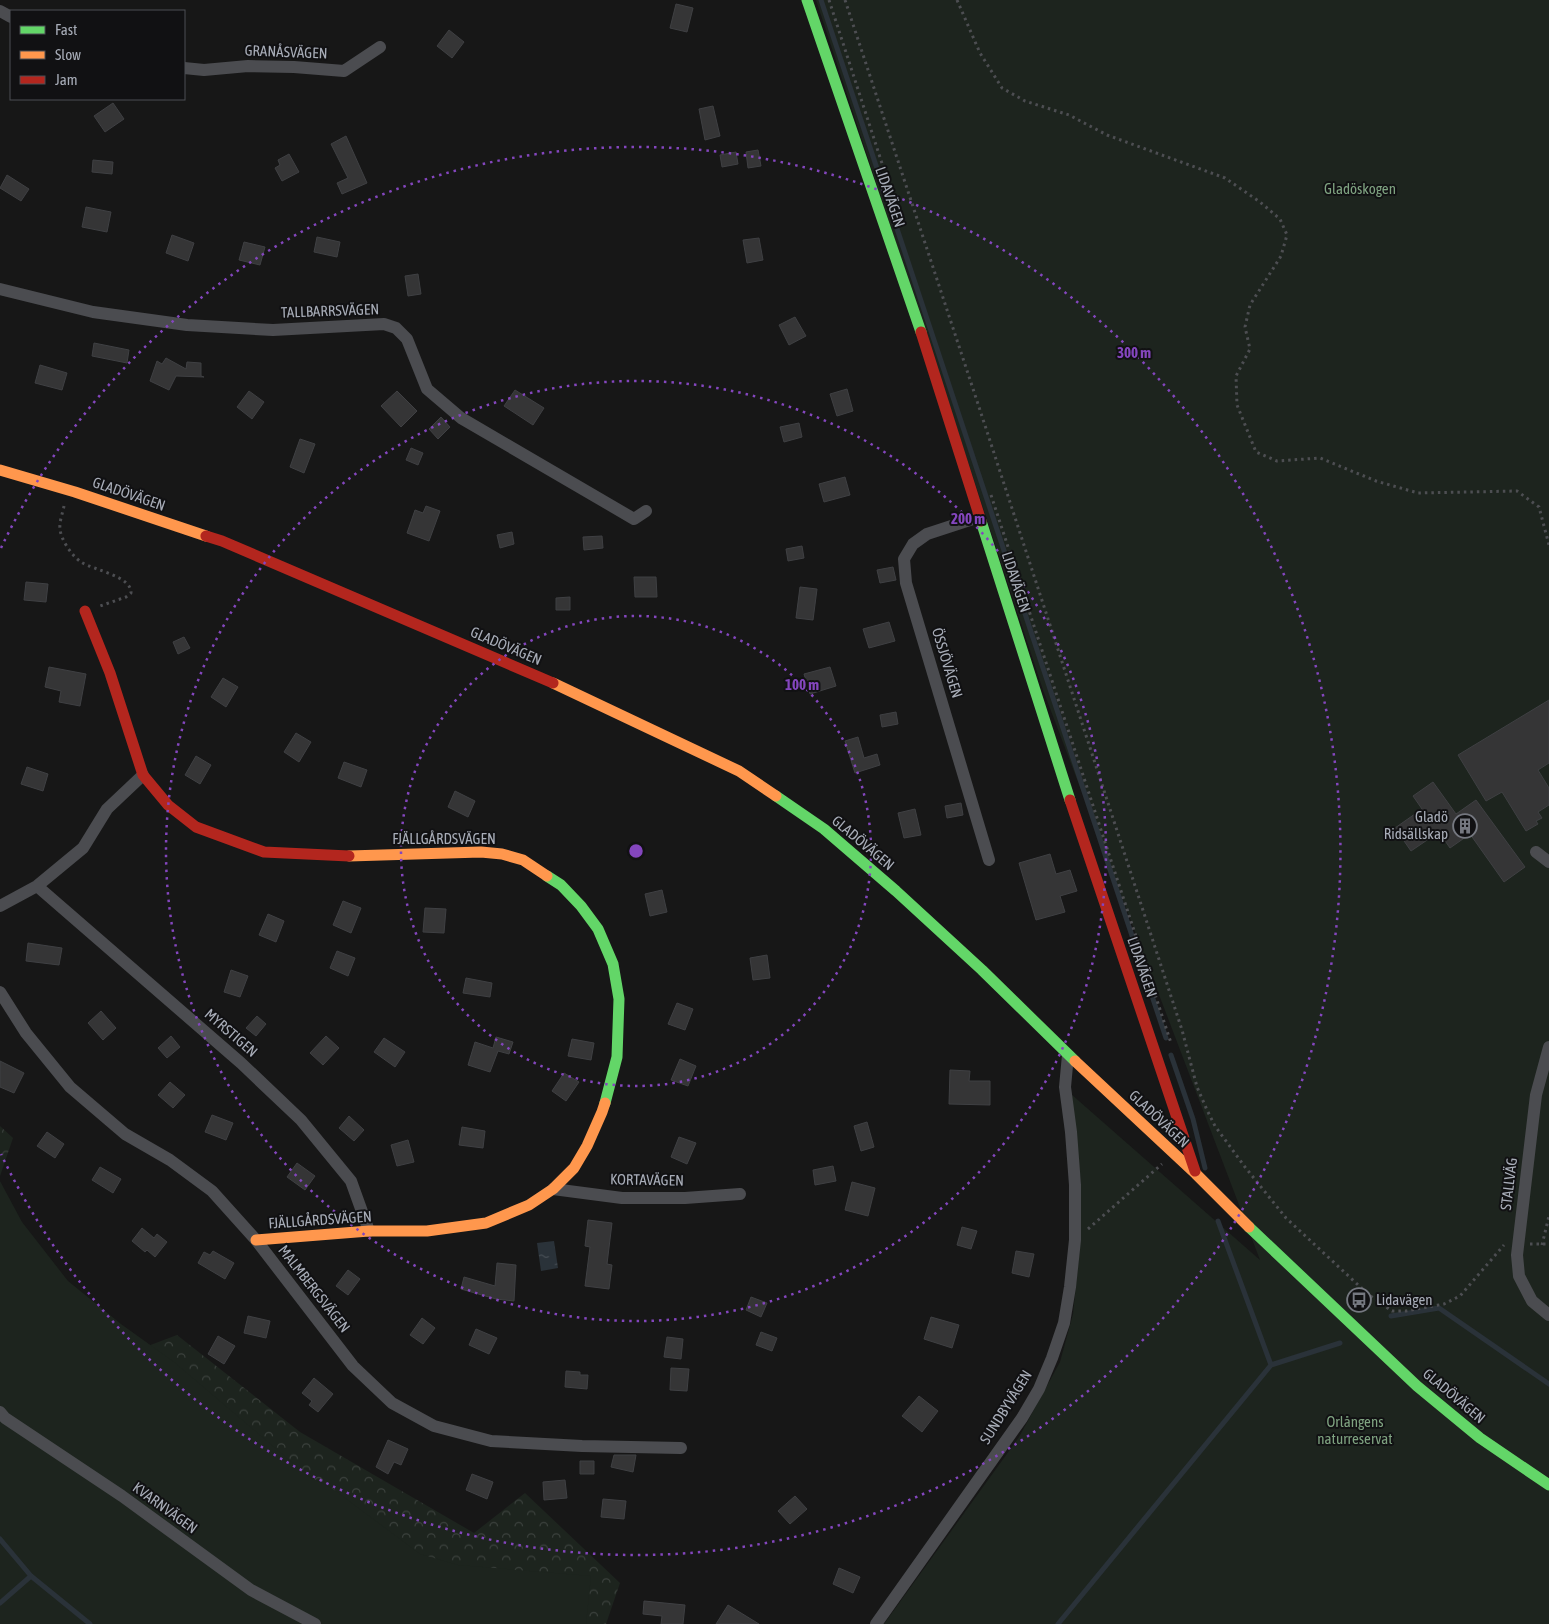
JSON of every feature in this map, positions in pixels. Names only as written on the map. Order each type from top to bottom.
[{"type":"street","name":"LIDAVÄGEN","points":[[807,0],[924,342],[1051,743],[1196,1174]]},
{"type":"street","name":"GRANÅSVÄGEN","points":[[185,68],[204,70],[248,66],[344,71],[380,48]]},
{"type":"street","name":"TALLBARRSVÄGEN","points":[[0,288],[93,312],[187,325],[273,330],[384,324],[396,328],[407,339],[427,388],[461,418],[634,519],[646,511]]},
{"type":"street","name":"GLADÖVÄGEN","points":[[0,470],[75,492],[222,541],[563,687],[739,771],[824,829],[896,891],[982,970],[1068,1055],[1196,1174],[1278,1256],[1417,1386],[1480,1438],[1549,1484]]},
{"type":"street","name":"ÖSSJÖVÄGEN","points":[[979,517],[927,534],[913,544],[904,559],[906,583],[988,860]]},
{"type":"street","name":"FJÄLLGÅRDSVÄGEN","points":[[85,611],[110,673],[142,775],[168,805],[196,828],[264,852],[350,856],[481,852],[502,854],[523,860],[561,885],[580,906],[598,929],[613,964],[619,999],[617,1057],[602,1112],[587,1146],[574,1168],[553,1190],[529,1205],[486,1223],[427,1231],[369,1231],[256,1240]]},
{"type":"street","points":[[0,906],[37,886],[83,848],[107,809],[142,775]]},
{"type":"street","points":[[1536,852],[1549,862]]},
{"type":"street","name":"MYRSTIGEN","points":[[37,886],[301,1120],[351,1181],[369,1231]]},
{"type":"street","name":"MALMBERGSVÄGEN","points":[[0,992],[26,1033],[70,1086],[125,1134],[170,1160],[212,1191],[256,1240],[353,1366],[392,1403],[434,1426],[491,1441],[582,1446],[681,1448]]},
{"type":"street","name":"STALLVÄG","points":[[1549,1047],[1536,1095],[1517,1255],[1519,1276],[1532,1301],[1549,1315]]},
{"type":"street","name":"SUNDBYVÄGEN","points":[[876,1624],[1022,1418],[1039,1389],[1064,1323],[1075,1240],[1076,1185],[1065,1086],[1068,1055]]},
{"type":"street","name":"KORTAVÄGEN","points":[[553,1190],[622,1198],[684,1198],[740,1194]]},
{"type":"street","name":"KVARNVÄGEN","points":[[0,1412],[5,1418],[122,1496],[251,1590],[315,1624]]},
{"type":"path","points":[[829,0],[890,185]]},
{"type":"path","points":[[845,0],[1183,1034],[1197,1087],[1216,1126],[1286,1218],[1369,1295],[1392,1311],[1406,1311],[1444,1304],[1460,1296],[1504,1245],[1518,1244]]},
{"type":"path","points":[[957,0],[980,53],[1002,88],[1025,100],[1069,115],[1107,135],[1225,178],[1260,202],[1280,219],[1287,235],[1280,256],[1250,305],[1245,327],[1250,349],[1236,376],[1237,405],[1256,452],[1276,461],[1320,458],[1376,482],[1418,493],[1517,491],[1539,507],[1549,545]]},
{"type":"path","points":[[990,489],[1172,1043]]},
{"type":"path","points":[[70,504],[65,503],[60,528],[70,550],[80,562],[126,581],[132,588],[131,593],[126,597],[85,611]]},
{"type":"path","points":[[1075,1240],[1164,1162]]},
{"type":"path","points":[[1549,1216],[1542,1245],[1549,1244]]},
{"type":"green space","name":"Orlångens naturreservat","points":[[816,0],[1549,0],[1549,1624],[884,1624],[1019,1437],[1060,1362],[1073,1314],[1080,1246],[1081,1184],[1071,1094],[1260,1260],[1043,690]]},
{"type":"green space","points":[[0,1126],[13,1138],[0,1176]]},
{"type":"green space","points":[[0,1181],[22,1222],[68,1281],[121,1324],[174,1362],[308,1476],[333,1489],[420,1554],[458,1565],[591,1576],[586,1624],[0,1624]]},
{"type":"green space","points":[[0,1282],[87,1369],[177,1335],[300,1432],[474,1533],[525,1493],[620,1583],[606,1624],[289,1624],[0,1610]]},
{"type":"water","points":[[554,1241],[558,1268],[541,1271],[537,1243]]},
{"type":"building","points":[[676,4],[693,8],[687,32],[670,28]]},
{"type":"building","points":[[449,30],[464,42],[452,58],[437,46]]},
{"type":"building","points":[[113,103],[124,119],[105,132],[94,116]]},
{"type":"building","points":[[713,106],[720,136],[705,140],[699,109]]},
{"type":"building","points":[[346,136],[367,183],[342,194],[337,183],[348,178],[331,144]]},
{"type":"building","points":[[758,150],[761,166],[748,168],[746,152]]},
{"type":"building","points":[[736,152],[738,164],[722,167],[720,155]]},
{"type":"building","points":[[289,154],[299,172],[282,181],[275,168],[280,165],[278,160]]},
{"type":"building","points":[[93,160],[113,162],[112,174],[92,172]]},
{"type":"building","points":[[7,175],[29,189],[21,201],[0,188]]},
{"type":"building","points":[[86,207],[111,212],[107,232],[82,227]]},
{"type":"building","points":[[172,235],[194,243],[188,261],[166,253]]},
{"type":"building","points":[[317,237],[340,242],[337,257],[314,252]]},
{"type":"building","points":[[759,238],[763,260],[747,263],[743,240]]},
{"type":"building","points":[[244,242],[265,247],[260,265],[239,260]]},
{"type":"building","points":[[418,274],[421,294],[408,296],[405,276]]},
{"type":"building","points":[[795,317],[806,336],[789,345],[779,325]]},
{"type":"building","points":[[94,343],[129,350],[127,363],[92,356]]},
{"type":"building","points":[[166,358],[186,369],[187,362],[201,363],[201,376],[204,377],[176,376],[169,390],[150,381],[157,361],[162,364]]},
{"type":"building","points":[[40,365],[67,373],[62,390],[35,383]]},
{"type":"building","points":[[847,389],[853,411],[837,416],[830,394]]},
{"type":"building","points":[[515,390],[544,408],[533,425],[504,406]]},
{"type":"building","points":[[249,391],[264,402],[252,419],[237,407]]},
{"type":"building","points":[[397,391],[417,411],[401,427],[381,406]]},
{"type":"building","points":[[441,417],[450,427],[438,439],[429,429]]},
{"type":"building","points":[[799,423],[802,437],[784,442],[780,427]]},
{"type":"building","points":[[300,439],[315,444],[304,473],[290,467]]},
{"type":"building","points":[[411,448],[423,453],[418,465],[406,460]]},
{"type":"building","points":[[845,477],[850,495],[824,502],[819,484]]},
{"type":"building","points":[[426,506],[440,511],[429,541],[407,533],[415,510],[423,513]]},
{"type":"building","points":[[512,532],[514,544],[500,548],[497,535]]},
{"type":"building","points":[[602,536],[603,548],[584,550],[583,537]]},
{"type":"building","points":[[802,546],[804,558],[788,561],[786,549]]},
{"type":"building","points":[[893,567],[896,580],[880,583],[877,570]]},
{"type":"building","points":[[634,577],[656,577],[657,597],[635,597]]},
{"type":"building","points":[[26,582],[48,584],[46,602],[24,600]]},
{"type":"building","points":[[800,587],[817,589],[813,620],[796,618]]},
{"type":"building","points":[[570,597],[570,610],[556,610],[556,598]]},
{"type":"building","points":[[889,622],[895,641],[869,648],[863,629]]},
{"type":"building","points":[[184,637],[190,648],[178,654],[173,642]]},
{"type":"building","points":[[49,667],[86,674],[80,706],[59,702],[61,691],[45,687]]},
{"type":"building","points":[[830,667],[836,686],[810,694],[804,674]]},
{"type":"building","points":[[223,678],[238,687],[226,707],[211,697]]},
{"type":"building","points":[[1549,700],[1549,763],[1538,770],[1549,788],[1549,805],[1538,812],[1542,818],[1536,821],[1538,824],[1526,831],[1502,792],[1486,801],[1458,755]]},
{"type":"building","points":[[896,712],[898,724],[882,727],[880,715]]},
{"type":"building","points":[[296,733],[311,742],[299,762],[284,752]]},
{"type":"building","points":[[858,737],[864,758],[877,754],[880,765],[855,773],[845,741]]},
{"type":"building","points":[[196,756],[211,765],[200,784],[185,775]]},
{"type":"building","points":[[344,762],[367,770],[361,787],[338,778]]},
{"type":"building","points":[[27,767],[48,774],[43,791],[21,784]]},
{"type":"building","name":"Gladö Ridsällskap","points":[[1433,782],[1456,814],[1476,800],[1525,867],[1504,882],[1470,834],[1450,848],[1439,832],[1411,851],[1395,828],[1422,809],[1413,796]]},
{"type":"building","points":[[455,791],[475,801],[468,817],[448,807]]},
{"type":"building","points":[[961,803],[963,815],[947,818],[945,806]]},
{"type":"building","points":[[915,809],[921,835],[904,838],[898,813]]},
{"type":"building","points":[[1050,854],[1056,874],[1070,870],[1077,891],[1060,896],[1065,912],[1036,920],[1019,863]]},
{"type":"building","points":[[662,890],[667,912],[650,916],[645,894]]},
{"type":"building","points":[[343,901],[361,908],[351,933],[333,925]]},
{"type":"building","points":[[425,908],[446,909],[444,933],[423,932]]},
{"type":"building","points":[[268,914],[284,921],[276,942],[259,935]]},
{"type":"building","points":[[28,943],[62,948],[59,965],[26,961]]},
{"type":"building","points":[[337,951],[355,958],[348,976],[330,968]]},
{"type":"building","points":[[767,955],[770,978],[753,980],[750,958]]},
{"type":"building","points":[[231,970],[248,976],[240,997],[224,992]]},
{"type":"building","points":[[466,978],[492,983],[490,997],[463,993]]},
{"type":"building","points":[[677,1003],[693,1009],[685,1030],[668,1024]]},
{"type":"building","points":[[101,1011],[116,1028],[103,1040],[88,1023]]},
{"type":"building","points":[[257,1016],[266,1024],[256,1036],[246,1028]]},
{"type":"building","points":[[171,1036],[180,1047],[167,1058],[158,1048]]},
{"type":"building","points":[[326,1036],[339,1048],[323,1065],[310,1053]]},
{"type":"building","points":[[496,1037],[513,1042],[509,1054],[498,1051],[490,1072],[468,1065],[475,1042],[493,1048]]},
{"type":"building","points":[[384,1038],[405,1052],[395,1067],[374,1052]]},
{"type":"building","points":[[572,1039],[594,1043],[591,1060],[568,1056]]},
{"type":"building","points":[[680,1059],[696,1066],[688,1086],[671,1080]]},
{"type":"building","points":[[0,1061],[24,1073],[14,1093],[0,1087]]},
{"type":"building","points":[[950,1070],[970,1071],[969,1081],[990,1081],[990,1105],[949,1104]]},
{"type":"building","points":[[564,1073],[579,1082],[566,1101],[552,1091]]},
{"type":"building","points":[[170,1082],[185,1095],[173,1108],[158,1095]]},
{"type":"building","points":[[212,1115],[233,1123],[226,1140],[205,1132]]},
{"type":"building","points":[[349,1116],[364,1130],[354,1141],[339,1128]]},
{"type":"building","points":[[867,1122],[874,1147],[861,1151],[854,1126]]},
{"type":"building","points":[[462,1127],[485,1131],[483,1148],[459,1145]]},
{"type":"building","points":[[47,1132],[64,1144],[55,1158],[37,1146]]},
{"type":"building","points":[[679,1137],[696,1143],[687,1164],[671,1157]]},
{"type":"building","points":[[408,1140],[414,1162],[397,1166],[391,1145]]},
{"type":"building","points":[[297,1163],[315,1176],[305,1190],[287,1177]]},
{"type":"building","points":[[833,1166],[836,1181],[815,1185],[813,1170]]},
{"type":"building","points":[[100,1167],[121,1179],[113,1193],[92,1180]]},
{"type":"building","points":[[852,1182],[875,1188],[868,1216],[845,1210]]},
{"type":"building","points":[[588,1220],[612,1223],[607,1264],[612,1265],[609,1289],[585,1286],[590,1247],[585,1246]]},
{"type":"building","points":[[962,1227],[977,1231],[971,1249],[957,1245]]},
{"type":"building","points":[[142,1228],[154,1238],[157,1234],[167,1242],[155,1257],[147,1250],[145,1252],[132,1241]]},
{"type":"building","points":[[213,1251],[234,1263],[225,1279],[198,1263],[204,1252],[210,1255]]},
{"type":"building","points":[[1016,1251],[1034,1254],[1029,1277],[1012,1273]]},
{"type":"building","points":[[497,1263],[516,1265],[514,1301],[496,1299],[461,1289],[464,1277],[495,1286]]},
{"type":"building","points":[[348,1270],[360,1279],[348,1295],[336,1286]]},
{"type":"building","points":[[751,1297],[767,1303],[761,1317],[746,1310]]},
{"type":"building","points":[[248,1316],[270,1321],[266,1338],[244,1333]]},
{"type":"building","points":[[931,1317],[959,1325],[952,1348],[924,1339]]},
{"type":"building","points":[[422,1318],[435,1328],[423,1344],[410,1335]]},
{"type":"building","points":[[476,1329],[497,1338],[489,1354],[469,1345]]},
{"type":"building","points":[[761,1332],[777,1338],[772,1351],[756,1345]]},
{"type":"building","points":[[218,1336],[235,1346],[224,1364],[208,1354]]},
{"type":"building","points":[[667,1337],[683,1339],[681,1359],[664,1357]]},
{"type":"building","points":[[671,1368],[689,1369],[687,1391],[670,1390]]},
{"type":"building","points":[[566,1371],[580,1372],[580,1375],[588,1375],[587,1389],[565,1387]]},
{"type":"building","points":[[314,1378],[333,1394],[318,1412],[309,1405],[312,1401],[302,1393]]},
{"type":"building","points":[[919,1396],[938,1411],[922,1432],[902,1416]]},
{"type":"building","points":[[388,1440],[408,1449],[401,1465],[394,1462],[388,1474],[376,1467]]},
{"type":"building","points":[[614,1455],[636,1455],[633,1472],[611,1467]]},
{"type":"building","points":[[580,1461],[594,1461],[594,1474],[580,1474]]},
{"type":"building","points":[[472,1474],[493,1482],[487,1499],[466,1490]]},
{"type":"building","points":[[565,1480],[567,1498],[544,1500],[543,1482]]},
{"type":"building","points":[[795,1496],[807,1509],[790,1524],[778,1511]]},
{"type":"building","points":[[603,1499],[626,1501],[624,1519],[601,1517]]},
{"type":"building","points":[[839,1568],[860,1577],[853,1593],[833,1584]]},
{"type":"building","points":[[644,1601],[685,1605],[683,1624],[661,1624],[662,1616],[643,1614]]},
{"type":"building","points":[[728,1605],[759,1624],[716,1624]]},
{"type":"waterway","points":[[821,0],[1166,1038]]},
{"type":"waterway","points":[[1171,1055],[1193,1119],[1205,1168]]},
{"type":"waterway","points":[[1058,1624],[1271,1365],[1218,1221]]},
{"type":"waterway","points":[[1391,1316],[1439,1308],[1549,1384]]},
{"type":"waterway","points":[[1271,1365],[1340,1343]]},
{"type":"waterway","points":[[0,1539],[31,1576],[90,1624]]},
{"type":"waterway","points":[[0,1603],[31,1576]]},
{"type":"traffic: fast","points":[[807,0],[921,332]]},
{"type":"traffic: fast","points":[[981,521],[1070,800]]},
{"type":"traffic: fast","points":[[776,796],[824,829],[896,891],[982,970],[1075,1061]]},
{"type":"traffic: fast","points":[[547,876],[561,885],[581,906],[598,929],[613,964],[619,999],[617,1057],[605,1103]]},
{"type":"traffic: fast","points":[[1249,1227],[1417,1386],[1480,1438],[1549,1485]]},
{"type":"traffic: slow","points":[[0,470],[75,492],[206,536]]},
{"type":"traffic: slow","points":[[553,683],[739,771],[776,796]]},
{"type":"traffic: slow","points":[[349,856],[481,852],[502,854],[523,860],[547,876]]},
{"type":"traffic: slow","points":[[1075,1061],[1196,1174],[1249,1227]]},
{"type":"traffic: slow","points":[[256,1240],[369,1231],[427,1231],[486,1223],[529,1205],[553,1189],[574,1168],[587,1146],[605,1103]]},
{"type":"traffic: jam","points":[[921,332],[981,521]]},
{"type":"traffic: jam","points":[[206,536],[222,541],[553,683]]},
{"type":"traffic: jam","points":[[85,611],[110,673],[143,775],[168,805],[196,827],[264,852],[349,856]]},
{"type":"traffic: jam","points":[[1070,800],[1195,1171]]},
{"type":"place","name":"Gladö Ridsällskap","points":[[1465,826]]},
{"type":"place","name":"Lidavägen","points":[[1359,1300]]},
{"type":"park label","name":"Gladöskogen","points":[[1360,189]]}]
